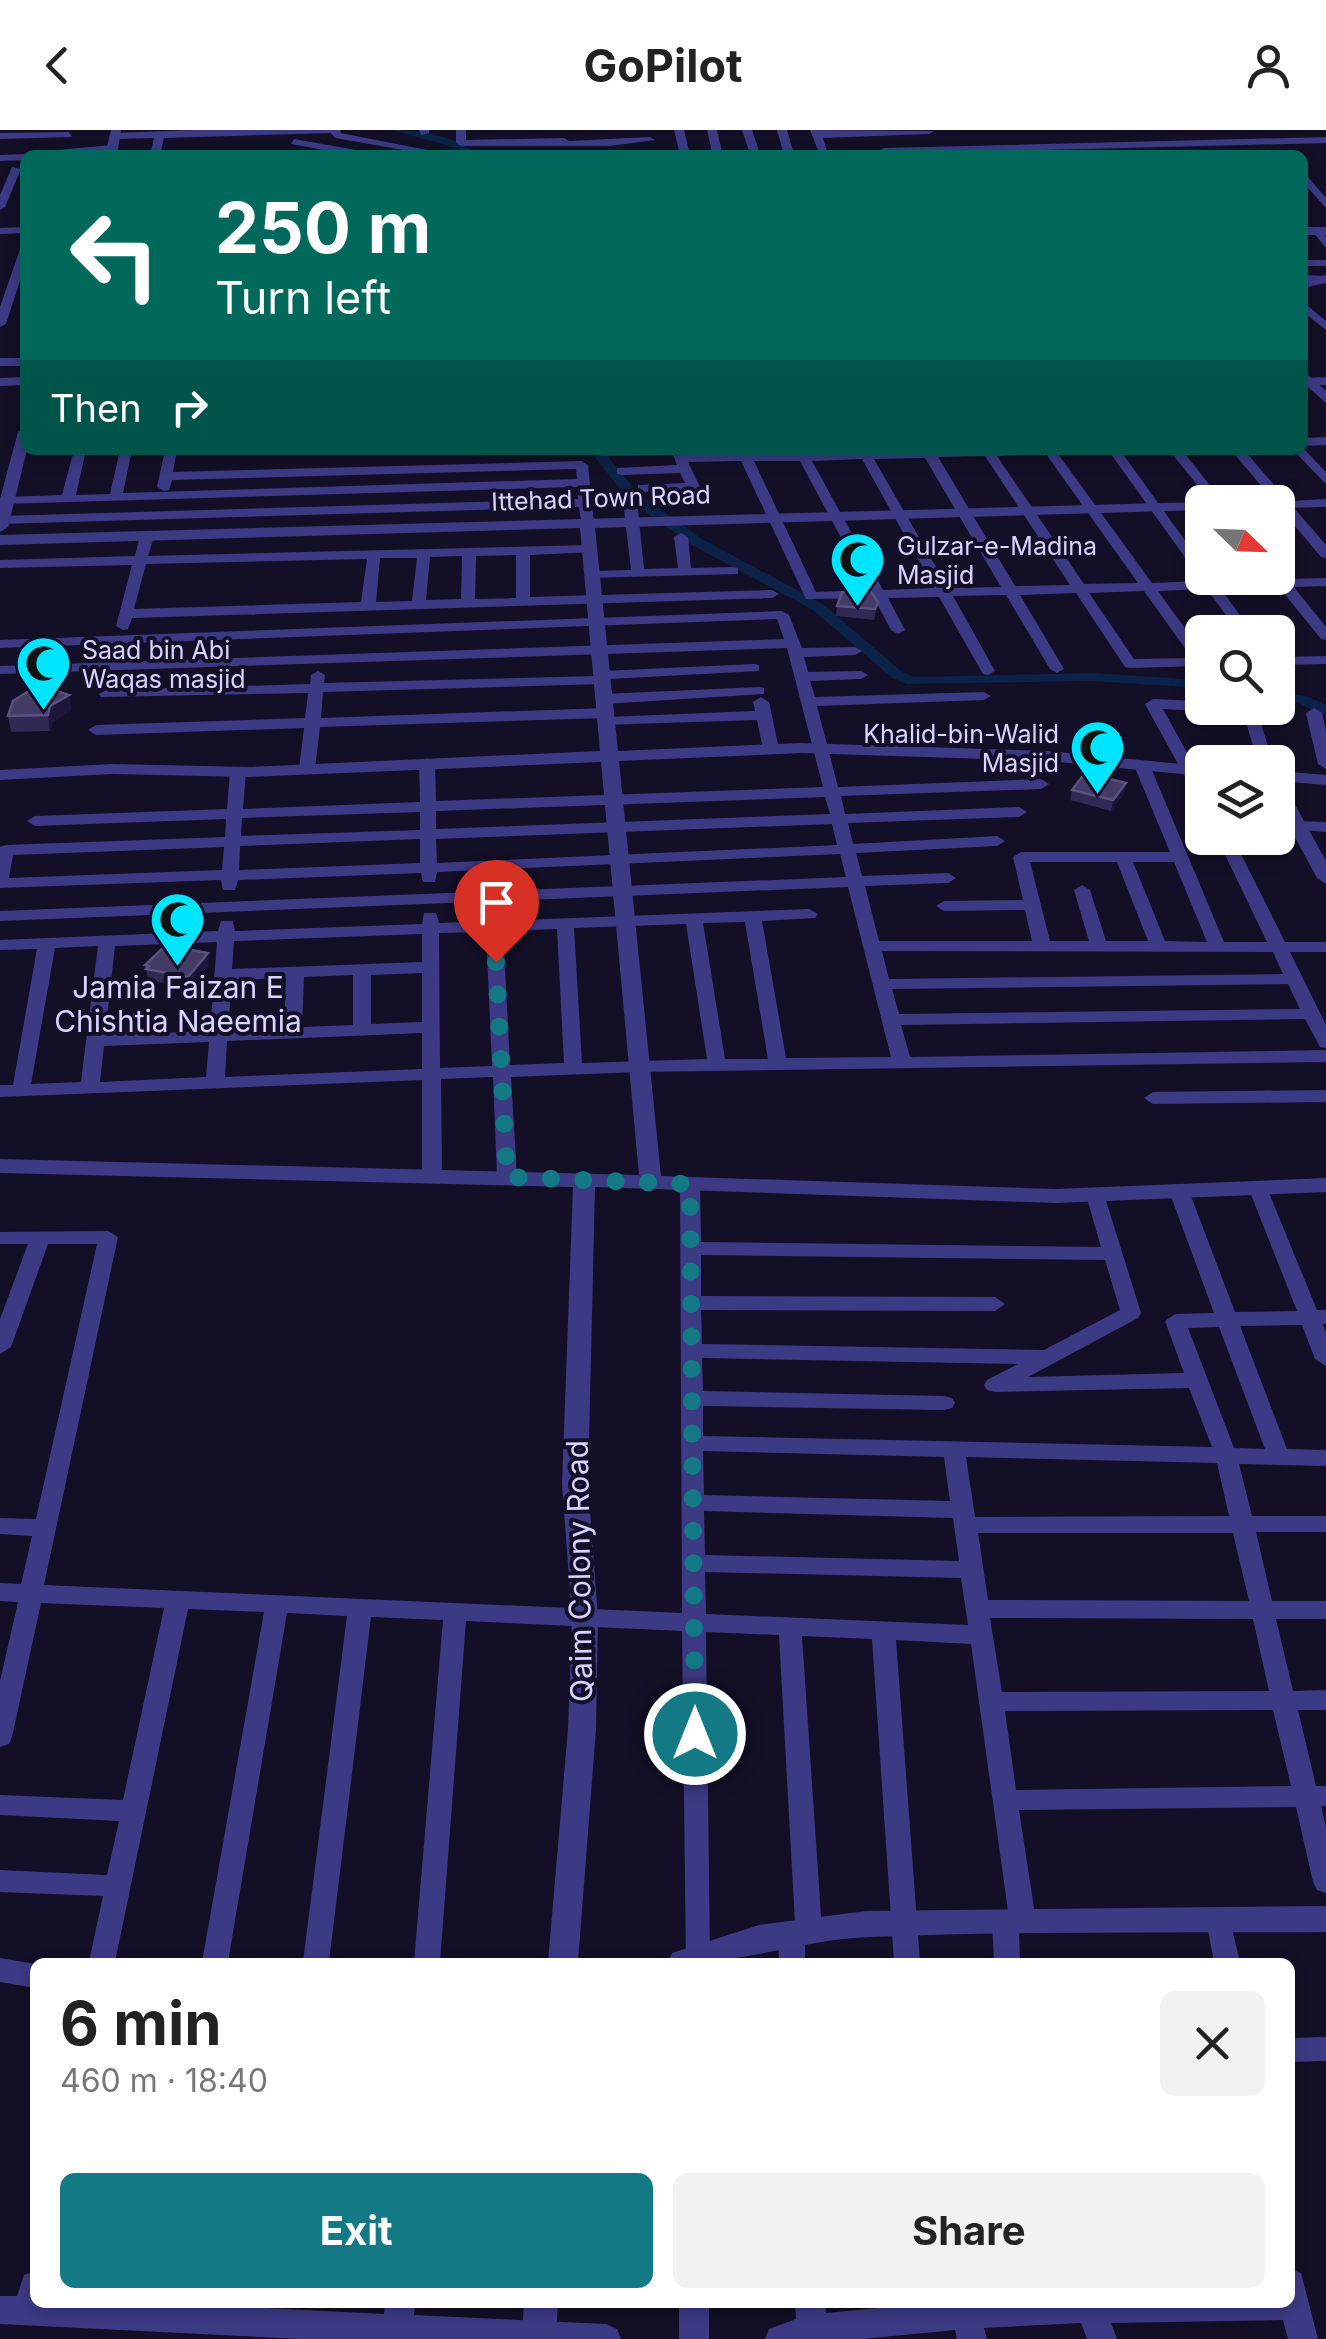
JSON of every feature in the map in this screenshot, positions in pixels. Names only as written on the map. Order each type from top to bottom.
[{"type":"street","points":[[0,146],[113,142],[160,135],[336,130],[335,135],[426,150]]},
{"type":"street","points":[[461,130],[462,143],[528,136],[564,145],[610,144],[648,135]]},
{"type":"street","points":[[999,130],[1009,147]]},
{"type":"street","points":[[1034,130],[1042,146]]},
{"type":"street","points":[[1070,130],[1080,150]]},
{"type":"street","points":[[1112,130],[1120,144]]},
{"type":"street","points":[[1146,130],[1153,144]]},
{"type":"street","points":[[1179,130],[1188,143]]},
{"type":"street","points":[[1210,130],[1219,142]]},
{"type":"street","points":[[1228,130],[1242,150]]},
{"type":"street","points":[[1265,130],[1283,150]]},
{"type":"street","points":[[881,141],[929,131],[936,149]]},
{"type":"street","points":[[295,134],[349,150]]},
{"type":"street","points":[[156,150],[160,135]]},
{"type":"street","points":[[931,150],[969,144],[1080,150],[1120,144],[1310,140],[1325,135]]},
{"type":"street","points":[[0,136],[66,143]]},
{"type":"street","points":[[818,137],[881,141],[913,150]]},
{"type":"street","points":[[1310,140],[1316,150],[1326,149]]},
{"type":"street","points":[[374,150],[389,141]]},
{"type":"street","points":[[0,170],[20,169]]},
{"type":"street","points":[[0,207],[20,169]]},
{"type":"street","points":[[1309,177],[1326,205]]},
{"type":"street","points":[[1315,231],[1326,245]]},
{"type":"street","points":[[1,319],[6,287]]},
{"type":"street","points":[[1308,310],[1326,328]]},
{"type":"street","points":[[20,453],[5,496],[1,524],[586,503]]},
{"type":"street","points":[[68,499],[79,455]]},
{"type":"street","points":[[116,497],[125,455]]},
{"type":"street","points":[[163,495],[170,455]]},
{"type":"street","points":[[377,470],[379,455]]},
{"type":"street","points":[[422,469],[423,455]]},
{"type":"street","points":[[465,468],[466,455]]},
{"type":"street","points":[[508,455],[508,466]]},
{"type":"street","points":[[547,466],[548,455]]},
{"type":"street","points":[[650,455],[723,455]]},
{"type":"street","points":[[745,455],[811,596],[1148,586],[1185,581]]},
{"type":"street","points":[[803,455],[898,630]]},
{"type":"street","points":[[866,455],[988,671]]},
{"type":"street","points":[[930,455],[1056,669]]},
{"type":"street","points":[[990,455],[1130,664],[1185,662]]},
{"type":"street","points":[[1053,455],[1185,638]]},
{"type":"street","points":[[1118,455],[1185,549]]},
{"type":"street","points":[[1179,455],[1203,485]]},
{"type":"street","points":[[1240,455],[1265,485]]},
{"type":"street","points":[[1304,455],[1326,480]]},
{"type":"street","points":[[622,471],[680,457]]},
{"type":"street","points":[[643,488],[693,488],[680,457]]},
{"type":"street","points":[[167,476],[333,466],[377,470],[582,464],[651,1182]]},
{"type":"street","points":[[5,496],[68,499],[584,483]]},
{"type":"street","points":[[630,501],[637,522],[638,574]]},
{"type":"street","points":[[1295,504],[1326,503]]},
{"type":"street","name":"Ittehad Town Road","points":[[0,540],[1185,507]]},
{"type":"street","points":[[1295,520],[1326,554]]},
{"type":"street","points":[[146,536],[96,733],[312,722],[604,698],[759,692]]},
{"type":"street","points":[[681,538],[685,573]]},
{"type":"street","points":[[0,564],[590,549]]},
{"type":"street","points":[[523,550],[523,603]]},
{"type":"street","points":[[418,606],[424,552]]},
{"type":"street","points":[[468,604],[469,552]]},
{"type":"street","points":[[368,608],[374,554]]},
{"type":"street","points":[[592,575],[733,571]]},
{"type":"street","points":[[1295,581],[1326,582]]},
{"type":"street","points":[[126,614],[772,594]]},
{"type":"street","points":[[1292,595],[1326,636]]},
{"type":"street","points":[[307,769],[325,609]]},
{"type":"street","points":[[0,644],[597,625],[782,615],[794,648],[902,1062]]},
{"type":"street","points":[[743,618],[771,749]]},
{"type":"street","points":[[0,670],[749,645],[856,651]]},
{"type":"street","points":[[1295,661],[1326,660]]},
{"type":"street","points":[[604,698],[754,668]]},
{"type":"street","points":[[801,676],[861,675]]},
{"type":"street","points":[[106,694],[316,688],[604,698],[764,715]]},
{"type":"street","points":[[807,702],[984,696]]},
{"type":"street","points":[[1185,705],[1153,704],[1185,753]]},
{"type":"street","points":[[1314,714],[1326,764]]},
{"type":"street","points":[[0,775],[112,769],[238,772],[817,748],[1048,756],[1185,770]]},
{"type":"street","points":[[427,762],[432,1175]]},
{"type":"street","points":[[1142,768],[1218,946]]},
{"type":"street","points":[[215,1082],[238,772]]},
{"type":"street","points":[[1295,777],[1326,780]]},
{"type":"street","points":[[35,821],[1042,784]]},
{"type":"street","points":[[996,841],[620,861],[0,883],[6,850],[1019,812]]},
{"type":"street","points":[[1295,821],[1323,868]]},
{"type":"street","points":[[1298,826],[1326,827]]},
{"type":"street","points":[[1233,855],[1326,1042]]},
{"type":"street","points":[[1042,945],[1020,857],[1178,857]]},
{"type":"street","points":[[1123,857],[1158,946]]},
{"type":"street","points":[[0,916],[622,888],[948,878]]},
{"type":"street","points":[[1082,890],[1099,946]]},
{"type":"street","points":[[944,906],[1032,905]]},
{"type":"street","points":[[0,944],[808,914]]},
{"type":"street","points":[[753,916],[778,1064]]},
{"type":"street","points":[[694,918],[717,1064]]},
{"type":"street","points":[[565,924],[574,1068]]},
{"type":"street","points":[[494,926],[507,1177]]},
{"type":"street","points":[[90,1087],[106,941]]},
{"type":"street","points":[[21,1090],[47,943]]},
{"type":"street","points":[[870,946],[1326,947]]},
{"type":"street","points":[[223,975],[431,966]]},
{"type":"street","points":[[362,969],[362,1030]]},
{"type":"street","points":[[293,1033],[295,972]]},
{"type":"street","points":[[881,984],[1294,979]]},
{"type":"street","points":[[890,1020],[1312,1014]]},
{"type":"street","points":[[95,1042],[432,1027]]},
{"type":"street","points":[[0,1091],[639,1066],[1326,1056]]},
{"type":"street","points":[[1153,1098],[1326,1096]]},
{"type":"street","points":[[0,1166],[1096,1195],[1326,1185]]},
{"type":"street","name":"Qaim Colony Road","points":[[563,1958],[582,1729],[584,1618],[575,1484],[584,1180]]},
{"type":"street","points":[[690,1184],[694,1563],[690,1958]]},
{"type":"street","points":[[1258,1187],[1318,1318],[1326,1359]]},
{"type":"street","points":[[1179,1191],[1278,1458]]},
{"type":"street","points":[[1096,1195],[1131,1313],[995,1385],[1198,1380]]},
{"type":"street","points":[[0,1238],[108,1238],[0,1738]]},
{"type":"street","points":[[0,1347],[40,1238]]},
{"type":"street","points":[[691,1248],[1114,1254]]},
{"type":"street","points":[[692,1304],[994,1304]]},
{"type":"street","points":[[1318,1318],[1175,1321],[1228,1458],[1284,1702],[1316,1796],[1326,1882]]},
{"type":"street","points":[[692,1351],[1047,1358]]},
{"type":"street","points":[[692,1398],[944,1403]]},
{"type":"street","points":[[692,1443],[1326,1458]]},
{"type":"street","points":[[954,1449],[1005,1800],[1014,1921],[1007,1958]]},
{"type":"street","points":[[693,1503],[964,1518],[1244,1527],[1326,1524]]},
{"type":"street","points":[[0,1526],[47,1528]]},
{"type":"street","points":[[694,1563],[971,1570]]},
{"type":"street","points":[[0,1592],[981,1635]]},
{"type":"street","points":[[103,1958],[178,1599]]},
{"type":"street","points":[[215,1958],[277,1604]]},
{"type":"street","points":[[316,1958],[360,1608]]},
{"type":"street","points":[[977,1609],[1326,1610]]},
{"type":"street","points":[[427,1958],[455,1612]]},
{"type":"street","points":[[790,1627],[797,1942]]},
{"type":"street","points":[[882,1632],[907,1958]]},
{"type":"street","points":[[991,1702],[1326,1700]]},
{"type":"street","points":[[1005,1800],[1316,1796]]},
{"type":"street","points":[[0,1805],[134,1811]]},
{"type":"street","points":[[0,1881],[118,1886]]},
{"type":"street","points":[[696,1958],[759,1938],[797,1942],[905,1923],[1326,1919]]},
{"type":"street","points":[[1219,1920],[1226,1958]]},
{"type":"street","points":[[0,1970],[30,1975]]},
{"type":"street","points":[[1295,2050],[1326,2050]]},
{"type":"street","points":[[1295,2306],[1303,2339]]},
{"type":"street","points":[[121,2308],[272,2313],[538,2338],[606,2339]]},
{"type":"street","points":[[538,2338],[540,2308]]},
{"type":"street","points":[[694,2308],[694,2339]]},
{"type":"street","points":[[780,2339],[811,2324],[926,2310],[969,2327],[1013,2308]]},
{"type":"street","points":[[1090,2308],[1102,2339]]},
{"type":"building","points":[[842,592],[871,592],[878,602],[875,609],[837,606]]},
{"type":"building","points":[[38,685],[69,695],[50,706],[48,715],[8,716],[13,701]]},
{"type":"building","points":[[1085,773],[1126,783],[1113,800],[1072,790]]},
{"type":"building","points":[[166,945],[208,953],[188,977],[146,969],[149,966],[145,965]]},
{"type":"waterway","points":[[397,130],[466,150]]},
{"type":"waterway","points":[[599,455],[634,497],[697,542],[818,607],[897,675],[912,681],[1091,677],[1185,683]]},
{"type":"waterway","points":[[1295,698],[1326,711]]},
{"type":"place","name":"Gulzar-e-Madina Masjid","points":[[858,609]]},
{"type":"place","name":"Saad bin Abi Waqas masjid","points":[[43,713]]},
{"type":"place","name":"Khalid-bin-Walid Masjid","points":[[1098,797]]},
{"type":"place","name":"Jamia Faizan E Chishtia Naeemia","points":[[178,969]]},
{"type":"route","points":[[496,962],[507,1177],[690,1184],[695,1734]]}]
